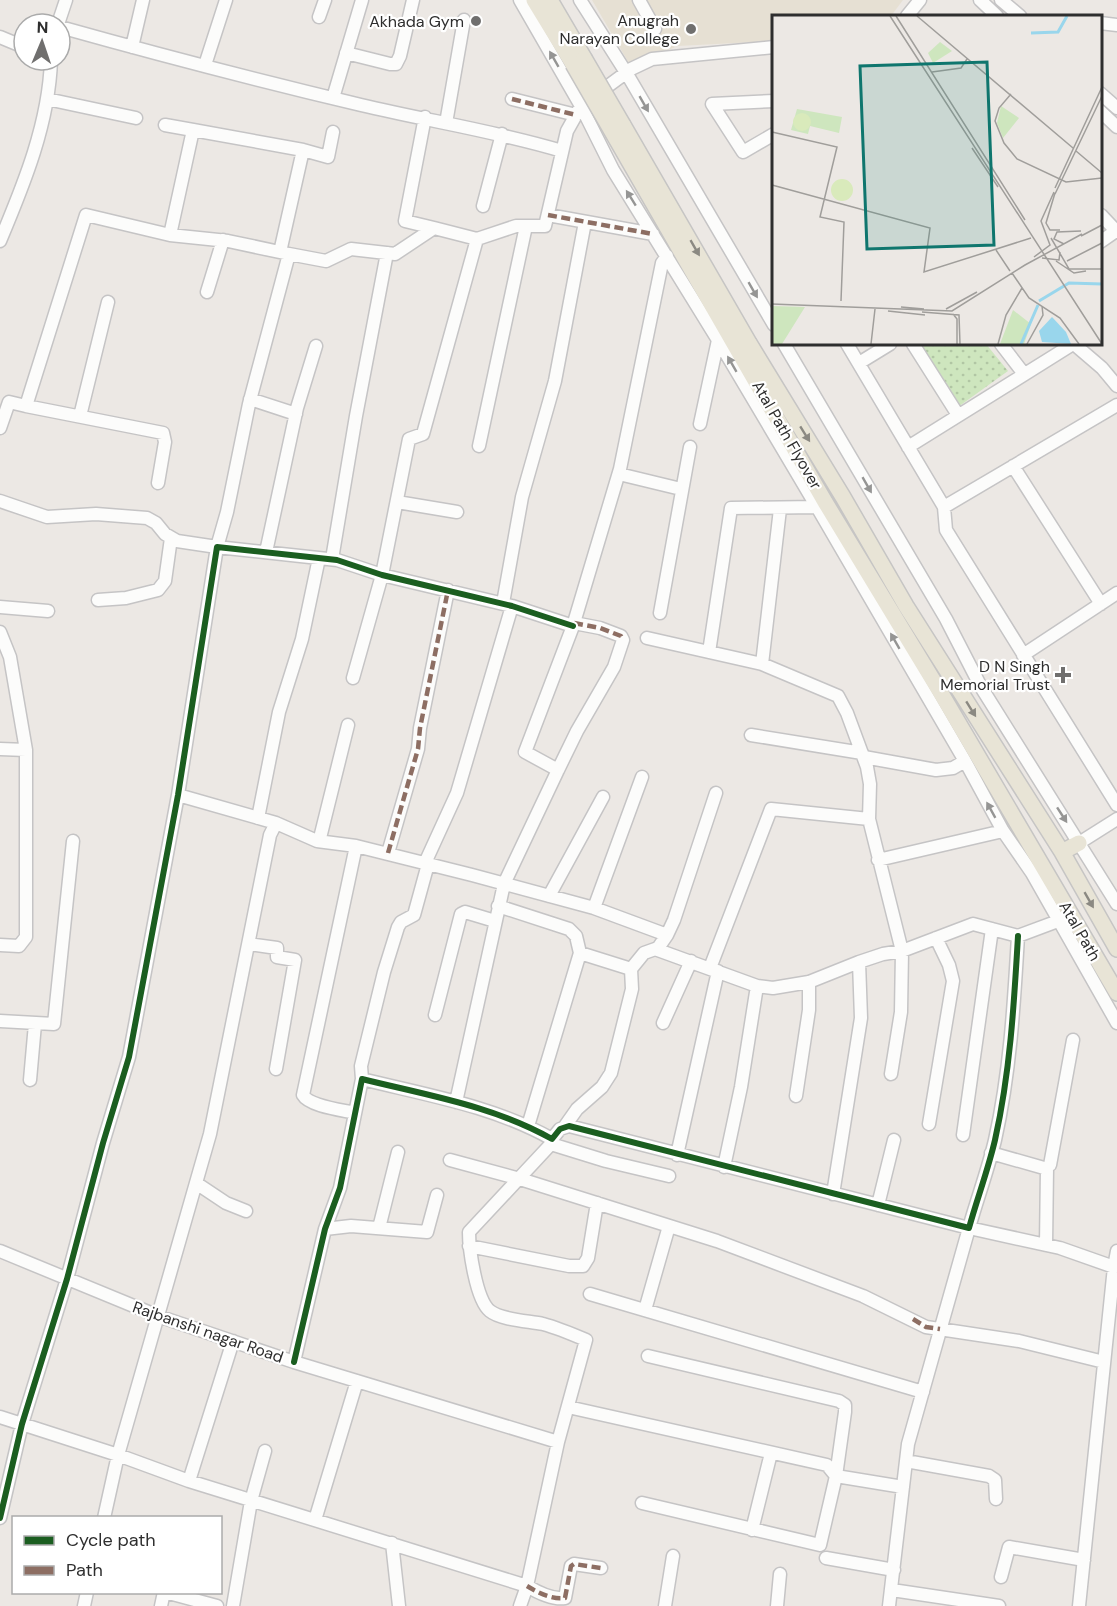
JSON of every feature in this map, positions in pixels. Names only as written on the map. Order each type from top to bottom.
[{"type":"main road","name":"Atal Path Flyover","points":[[534,0],[578,61],[843,497],[906,606],[1062,852]]},
{"type":"main road","name":"Atal Path Flyover","points":[[550,0],[578,61]]},
{"type":"main road","name":"Atal Path Flyover","points":[[619,130],[825,502],[942,694],[1038,871]]},
{"type":"main road","points":[[1062,852],[1079,843]]},
{"type":"main road","name":"Atal Path","points":[[1062,852],[1117,949]]},
{"type":"main road","name":"Atal Path","points":[[1038,871],[1117,993]]},
{"type":"street","points":[[132,47],[143,0]]},
{"type":"street","points":[[205,65],[226,0]]},
{"type":"street","points":[[319,17],[325,0]]},
{"type":"street","points":[[333,98],[362,0]]},
{"type":"street","points":[[346,52],[396,64],[400,56],[413,0]]},
{"type":"street","points":[[520,0],[578,111],[817,507],[965,760],[1003,831],[1038,871],[1058,921],[1117,1023]]},
{"type":"street","points":[[580,0],[627,74],[772,322]]},
{"type":"street","points":[[639,0],[655,29]]},
{"type":"street","points":[[908,15],[920,0]]},
{"type":"street","points":[[980,0],[996,15]]},
{"type":"street","points":[[1001,0],[1019,15]]},
{"type":"street","points":[[446,123],[464,20]]},
{"type":"street","points":[[1102,24],[1117,25]]},
{"type":"street","points":[[72,29],[132,47],[333,98],[502,134],[562,151]]},
{"type":"street","points":[[424,117],[405,221],[477,238],[516,226],[545,226],[567,131],[578,111],[632,69],[652,59],[772,47]]},
{"type":"street","points":[[0,242],[23,185],[46,110],[50,72]]},
{"type":"street","points":[[1102,94],[1117,108]]},
{"type":"street","points":[[47,99],[135,118]]},
{"type":"street","points":[[512,99],[578,111]]},
{"type":"street","points":[[772,101],[712,104],[743,152],[772,135]]},
{"type":"street","points":[[1102,112],[1117,127]]},
{"type":"street","points":[[165,125],[303,150],[328,157],[333,132]]},
{"type":"street","points":[[170,235],[193,130]]},
{"type":"street","points":[[483,207],[502,134]]},
{"type":"street","points":[[0,1518],[22,1424],[68,1279],[103,1143],[129,1057],[178,795],[217,547],[227,512],[250,399],[285,253],[303,150]]},
{"type":"street","points":[[26,406],[86,215],[170,235],[223,240],[326,261],[351,249],[394,254],[434,228]]},
{"type":"street","points":[[548,215],[653,234]]},
{"type":"street","points":[[1102,216],[1116,231],[1102,241]]},
{"type":"street","points":[[294,1362],[325,1229],[340,1188],[362,1079],[361,1066],[384,972],[398,927],[414,915],[426,868],[457,793],[508,604],[522,497],[555,381],[585,222]]},
{"type":"street","points":[[479,446],[526,226]]},
{"type":"street","points":[[353,678],[382,575],[409,439],[423,434],[477,238]]},
{"type":"street","points":[[207,292],[223,240]]},
{"type":"street","points":[[332,559],[387,253]]},
{"type":"street","points":[[558,770],[525,752],[574,621],[619,474],[662,263],[667,256]]},
{"type":"street","points":[[80,416],[108,302]]},
{"type":"street","points":[[700,424],[718,340]]},
{"type":"street","points":[[785,345],[946,619],[987,697],[1117,904]]},
{"type":"street","points":[[848,345],[944,507],[946,530],[1117,805]]},
{"type":"street","points":[[859,363],[888,345]]},
{"type":"street","points":[[914,345],[958,415]]},
{"type":"street","points":[[1002,345],[1024,374]]},
{"type":"street","points":[[908,447],[1072,345]]},
{"type":"street","points":[[1075,345],[1102,368],[1117,386]]},
{"type":"street","points":[[266,552],[296,414],[316,346]]},
{"type":"street","points":[[250,399],[296,414]]},
{"type":"street","points":[[0,428],[9,402],[163,434],[165,442],[158,483]]},
{"type":"street","points":[[944,507],[1117,405]]},
{"type":"street","points":[[660,613],[690,447]]},
{"type":"street","points":[[1013,466],[1101,604]]},
{"type":"street","points":[[619,474],[681,489]]},
{"type":"street","points":[[0,501],[47,517],[96,514],[147,518],[156,523],[171,538],[186,543],[332,559],[382,575],[508,604],[600,628],[621,636],[623,640],[614,667],[577,731],[501,895],[456,1102]]},
{"type":"street","points":[[397,502],[457,512]]},
{"type":"street","points":[[709,652],[730,510],[736,507],[780,509],[817,507]]},
{"type":"street","points":[[762,664],[780,509]]},
{"type":"street","points":[[98,600],[158,590],[165,580],[171,538]]},
{"type":"street","points":[[258,818],[279,712],[302,639],[319,558]]},
{"type":"street","points":[[388,854],[418,749],[420,728],[448,590]]},
{"type":"street","points":[[1023,655],[1117,595]]},
{"type":"street","points":[[0,607],[48,610]]},
{"type":"street","points":[[0,632],[10,657],[26,750],[26,937],[19,946],[0,945]]},
{"type":"street","points":[[647,638],[762,664],[838,696],[863,755],[870,784],[869,819],[902,951],[901,1012],[891,1074]]},
{"type":"street","points":[[317,841],[320,838],[348,725]]},
{"type":"street","points":[[752,735],[936,770],[953,768],[965,760]]},
{"type":"street","points":[[0,749],[26,750]]},
{"type":"street","points":[[594,908],[642,777]]},
{"type":"street","points":[[520,1606],[527,1586],[558,1442],[586,1340],[546,1325],[499,1316],[490,1311],[480,1294],[469,1246],[469,1232],[520,1179],[552,1142],[560,1129],[565,1126],[577,1108],[602,1087],[610,1073],[632,989],[631,969],[644,953],[661,944],[716,793]]},
{"type":"street","points":[[178,795],[258,818],[273,828],[317,841],[355,850],[388,854],[501,895],[569,929],[576,936],[580,953],[528,1126]]},
{"type":"street","points":[[549,896],[603,797]]},
{"type":"street","points":[[677,1155],[714,964],[771,808],[869,819]]},
{"type":"street","points":[[1079,843],[1117,819]]},
{"type":"street","points":[[104,1516],[118,1455],[210,1134],[273,828]]},
{"type":"street","points":[[878,860],[1003,831]]},
{"type":"street","points":[[0,1021],[51,1026],[55,1022],[73,842]]},
{"type":"street","points":[[355,850],[303,1095],[312,1102],[355,1113]]},
{"type":"street","points":[[501,895],[549,896],[594,908],[691,961],[714,964],[757,986],[779,988],[809,982],[859,962],[883,954],[902,951],[973,924],[1018,936],[1058,921]]},
{"type":"street","points":[[435,1014],[461,914],[470,912],[495,921]]},
{"type":"street","points":[[963,1135],[992,929]]},
{"type":"street","points":[[889,1606],[908,1444],[991,1153],[1014,1021],[1018,936]]},
{"type":"street","points":[[928,1124],[953,981],[949,965],[936,938]]},
{"type":"street","points":[[249,944],[277,948],[277,957],[295,960],[276,1068]]},
{"type":"street","points":[[580,953],[631,969]]},
{"type":"street","points":[[663,1023],[691,961]]},
{"type":"street","points":[[833,1194],[861,1018],[859,962]]},
{"type":"street","points":[[796,1096],[809,1010],[809,982]]},
{"type":"street","points":[[724,1167],[741,1087],[757,986]]},
{"type":"street","points":[[30,1080],[35,1024]]},
{"type":"street","points":[[1046,1245],[1047,1168],[1051,1162],[1073,1040]]},
{"type":"street","points":[[362,1079],[456,1102],[528,1126],[552,1142],[606,1161],[669,1176]]},
{"type":"street","points":[[565,1126],[969,1228],[1046,1245],[1114,1267]]},
{"type":"street","points":[[878,1205],[894,1140]]},
{"type":"street","points":[[379,1228],[398,1152]]},
{"type":"street","points":[[991,1153],[1047,1168]]},
{"type":"street","points":[[450,1160],[520,1179],[717,1241],[863,1296],[926,1327],[1019,1341],[1104,1362]]},
{"type":"street","points":[[196,1183],[226,1203],[246,1211]]},
{"type":"street","points":[[325,1229],[351,1226],[427,1232],[437,1195]]},
{"type":"street","points":[[469,1246],[569,1266],[583,1266],[588,1258],[597,1203]]},
{"type":"street","points":[[645,1310],[669,1226]]},
{"type":"street","name":"Rajbanshi nagar Road","points":[[0,1251],[158,1316],[294,1362],[558,1442]]},
{"type":"street","points":[[1079,1606],[1117,1251]]},
{"type":"street","points":[[590,1294],[923,1392]]},
{"type":"street","points":[[189,1482],[233,1341]]},
{"type":"street","points":[[642,1503],[820,1545],[836,1476],[845,1412],[845,1405],[839,1401],[648,1356]]},
{"type":"street","points":[[315,1520],[357,1381]]},
{"type":"street","points":[[568,1407],[827,1465],[836,1476],[903,1487]]},
{"type":"street","points":[[0,1417],[118,1455],[189,1482],[392,1543],[561,1599],[565,1598],[571,1566],[574,1564],[601,1568]]},
{"type":"street","points":[[233,1606],[251,1501],[265,1451]]},
{"type":"street","points":[[752,1530],[771,1453]]},
{"type":"street","points":[[906,1461],[990,1476],[995,1480],[996,1499]]},
{"type":"street","points":[[392,1543],[399,1606]]},
{"type":"street","points":[[1001,1577],[1006,1551],[1009,1547],[1084,1560]]},
{"type":"street","points":[[665,1606],[673,1556]]},
{"type":"street","points":[[826,1558],[894,1570]]},
{"type":"street","points":[[777,1606],[780,1574]]},
{"type":"street","points":[[892,1590],[999,1606]]},
{"type":"street","points":[[169,1594],[218,1606]]},
{"type":"shaded area","name":"Anugrah Narayan College","points":[[592,0],[903,0],[892,15],[772,15],[772,41],[678,46],[630,65]]},
{"type":"green space","points":[[921,345],[987,345],[1008,371],[958,407]]},
{"type":"marked path","points":[[512,99],[576,115]]},
{"type":"marked path","points":[[548,215],[653,234]]},
{"type":"marked path","points":[[388,853],[418,749],[420,728],[448,590]]},
{"type":"marked path","points":[[574,623],[600,628],[621,636],[623,640]]},
{"type":"marked path","points":[[913,1319],[926,1327],[940,1329]]},
{"type":"marked path","points":[[527,1586],[550,1597],[565,1598],[571,1566],[574,1564],[601,1568]]},
{"type":"cycle path","points":[[0,1518],[22,1424],[67,1279],[103,1143],[129,1057],[178,795],[217,547],[337,560],[382,575],[512,606],[573,626]]},
{"type":"cycle path","points":[[294,1362],[325,1229],[340,1188],[362,1079],[483,1110],[507,1118],[552,1139],[560,1129],[569,1126],[969,1228],[992,1151],[1000,1115],[1011,1039],[1018,936]]},
{"type":"place","name":"Akhada Gym","points":[[476,21]]},
{"type":"place","name":"Anugrah Narayan College","points":[[691,29]]},
{"type":"place","name":"D N Singh Memorial Trust","points":[[1063,675]]}]
